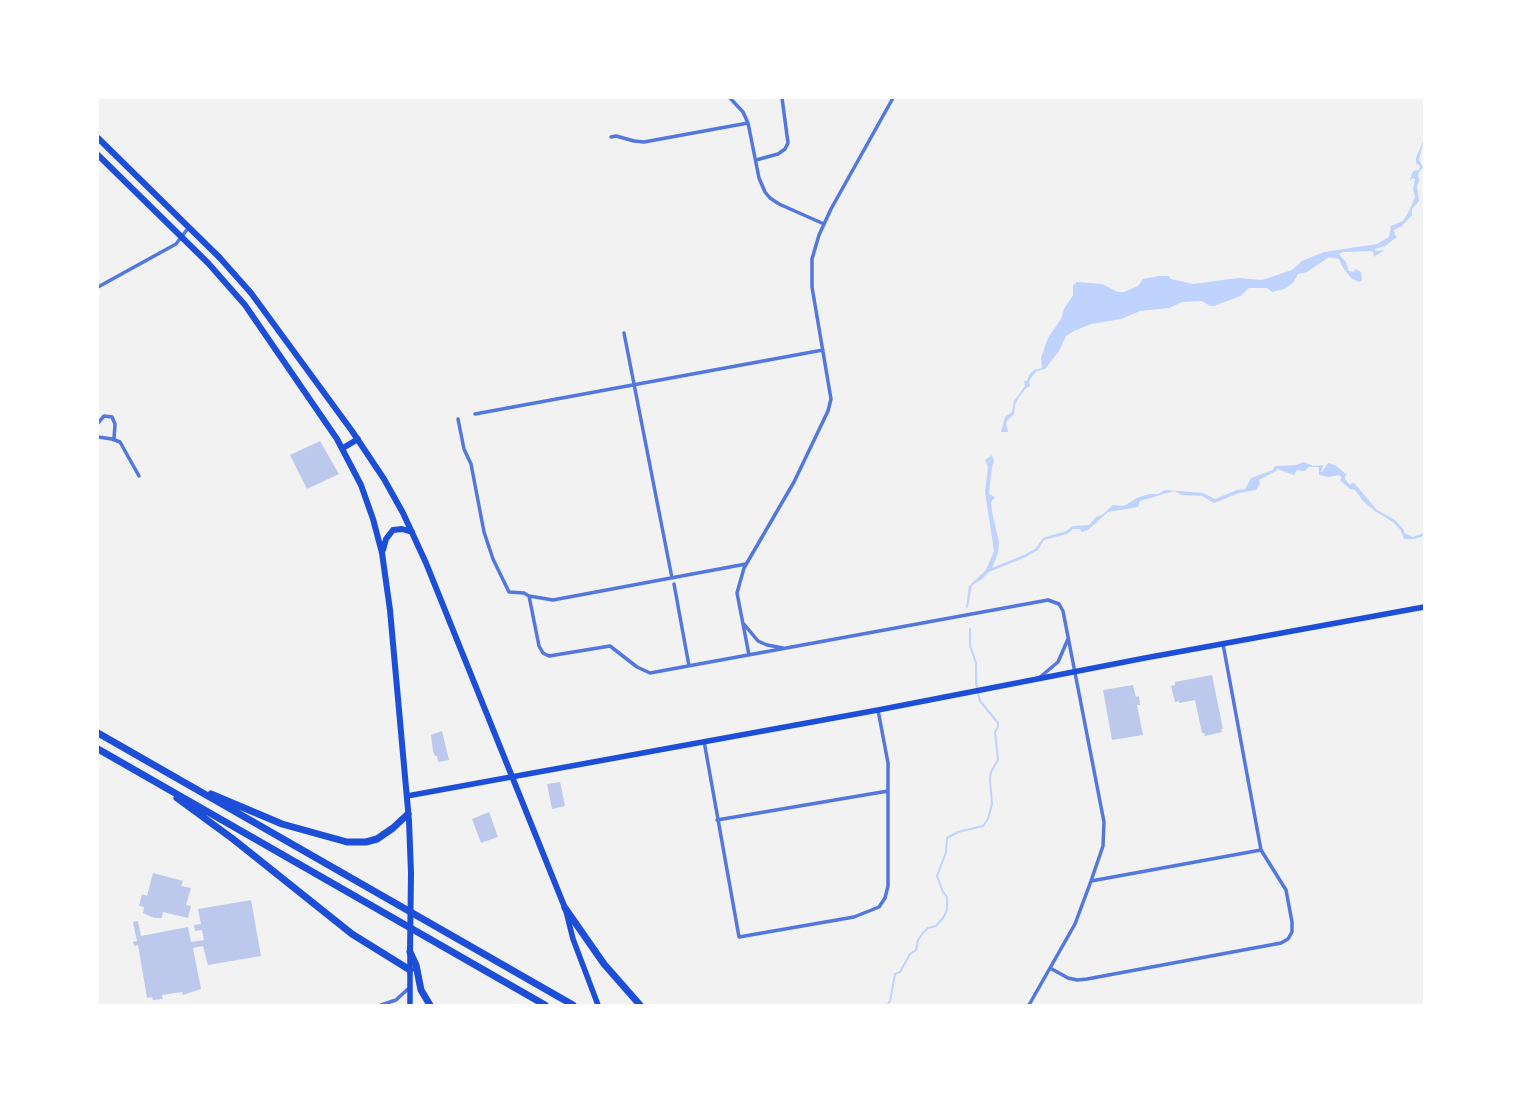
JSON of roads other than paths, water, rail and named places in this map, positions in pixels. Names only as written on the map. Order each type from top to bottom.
[{"type":"highway","points":[[98,733],[573,1005]]},
{"type":"highway","points":[[98,749],[545,1005]]},
{"type":"highway","points":[[167,789],[182,802],[228,835],[352,934],[410,970]]},
{"type":"highway","points":[[199,791],[220,797],[282,824],[347,842],[366,842],[377,839],[393,828],[408,814]]},
{"type":"highway","points":[[565,908],[604,964],[640,1005]]},
{"type":"highway","points":[[410,952],[416,965],[421,990],[430,1005]]},
{"type":"main road","points":[[98,138],[220,258],[251,293],[358,439],[387,485],[412,532],[432,577],[511,777],[565,908],[573,939],[598,1005]]},
{"type":"main road","points":[[98,155],[182,237],[242,300],[266,333],[342,448],[355,472],[366,498],[382,553],[390,610],[407,796],[411,873],[410,1005]]},
{"type":"main road","points":[[242,300],[251,293]]},
{"type":"main road","points":[[342,448],[358,439]]},
{"type":"main road","points":[[382,553],[386,539],[391,532],[399,529],[412,532]]},
{"type":"main road","points":[[407,796],[878,710],[1075,671],[1424,607]]},
{"type":"street","points":[[730,98],[743,112],[748,123],[762,188],[770,198],[824,224]]},
{"type":"street","points":[[756,160],[778,154],[785,149],[788,143],[782,98]]},
{"type":"street","points":[[748,655],[741,620],[738,593],[746,564],[794,482],[828,411],[831,392],[812,287],[812,258],[824,224],[893,98]]},
{"type":"street","points":[[611,137],[616,136],[644,142],[748,123]]},
{"type":"street","points":[[98,287],[176,244],[189,227]]},
{"type":"street","points":[[624,332],[672,578]]},
{"type":"street","points":[[476,414],[823,350]]},
{"type":"street","points":[[98,423],[100,418],[105,415],[113,418],[115,424],[114,439]]},
{"type":"street","points":[[458,419],[464,449],[471,464],[484,532],[493,559],[509,592],[524,593],[529,596],[553,600],[746,564]]},
{"type":"street","points":[[98,437],[114,439],[122,445],[139,476]]},
{"type":"street","points":[[674,584],[690,666]]},
{"type":"street","points":[[529,596],[539,646],[543,653],[548,656],[610,646],[637,667],[650,673],[1052,600],[1062,607],[1104,822],[1103,846],[1074,924],[1029,1005]]},
{"type":"street","points":[[741,620],[758,641],[767,645],[786,648]]},
{"type":"street","points":[[1038,679],[1058,662],[1068,638]]},
{"type":"street","points":[[1050,968],[1068,978],[1077,980],[1087,979],[1281,943],[1288,939],[1292,932],[1292,922],[1286,890],[1261,850],[1223,644]]},
{"type":"street","points":[[704,741],[739,937],[854,917],[879,907],[885,898],[888,886],[888,763],[878,710]]},
{"type":"street","points":[[718,820],[888,791]]},
{"type":"street","points":[[1091,881],[1261,850]]},
{"type":"street","points":[[382,1005],[396,1000],[410,987]]},
{"type":"water","points":[[1424,139],[1419,160],[1423,167],[1418,174],[1419,181],[1417,186],[1419,201],[1412,209],[1412,215],[1402,226],[1394,230],[1397,237],[1385,246],[1375,249],[1375,251],[1385,250],[1374,257],[1373,251],[1343,252],[1339,254],[1346,262],[1349,271],[1353,272],[1356,269],[1361,272],[1362,280],[1360,282],[1352,279],[1343,268],[1339,259],[1329,257],[1307,272],[1298,274],[1293,283],[1284,289],[1272,292],[1267,288],[1249,288],[1241,296],[1214,306],[1210,306],[1202,301],[1182,302],[1169,308],[1140,311],[1121,319],[1091,324],[1074,331],[1066,336],[1059,351],[1045,369],[1037,371],[1033,375],[1029,381],[1030,386],[1026,388],[1015,405],[1014,414],[1006,422],[1008,432],[1001,432],[1005,417],[1012,412],[1014,401],[1025,386],[1024,381],[1027,381],[1029,375],[1034,370],[1042,368],[1041,358],[1048,338],[1061,319],[1064,309],[1073,295],[1073,285],[1077,282],[1102,284],[1118,292],[1124,292],[1138,286],[1143,279],[1159,276],[1169,276],[1171,279],[1193,284],[1238,278],[1262,280],[1292,270],[1302,261],[1324,252],[1377,244],[1389,237],[1391,226],[1403,221],[1408,213],[1415,197],[1413,189],[1415,179],[1412,178],[1410,181],[1410,179],[1413,171],[1419,170],[1420,166],[1416,163],[1416,158]]},
{"type":"water","points":[[992,455],[994,462],[992,467],[989,494],[995,497],[991,502],[999,542],[998,553],[992,568],[1035,549],[1043,538],[1066,531],[1073,526],[1089,525],[1096,517],[1102,515],[1113,505],[1124,506],[1137,498],[1149,494],[1158,494],[1165,490],[1203,493],[1215,499],[1237,490],[1245,489],[1251,478],[1273,470],[1275,466],[1296,465],[1304,462],[1313,466],[1323,465],[1321,473],[1328,463],[1335,465],[1347,475],[1345,476],[1345,479],[1350,485],[1352,483],[1355,484],[1377,510],[1395,520],[1404,530],[1404,533],[1413,537],[1424,533],[1424,536],[1414,539],[1404,539],[1400,529],[1393,522],[1375,511],[1363,501],[1355,490],[1350,489],[1340,480],[1342,477],[1339,475],[1329,477],[1319,475],[1319,467],[1309,467],[1304,471],[1297,470],[1294,475],[1277,469],[1259,480],[1260,484],[1256,490],[1239,493],[1214,503],[1202,496],[1182,495],[1174,491],[1140,501],[1138,507],[1108,512],[1088,530],[1082,532],[1080,529],[1073,529],[1067,534],[1044,540],[1038,550],[1026,557],[989,572],[981,580],[972,585],[968,607],[966,608],[969,586],[986,570],[994,551],[985,492],[988,467],[985,460]]},
{"type":"waterway","points":[[887,1005],[890,1001],[895,974],[900,972],[910,954],[916,950],[918,940],[923,933],[928,928],[936,926],[943,918],[947,910],[947,897],[943,892],[937,876],[946,852],[947,838],[958,832],[983,826],[988,819],[992,804],[990,779],[991,772],[998,760],[995,732],[998,727],[998,723],[980,701],[976,683],[976,663],[970,646],[970,629]]}]
